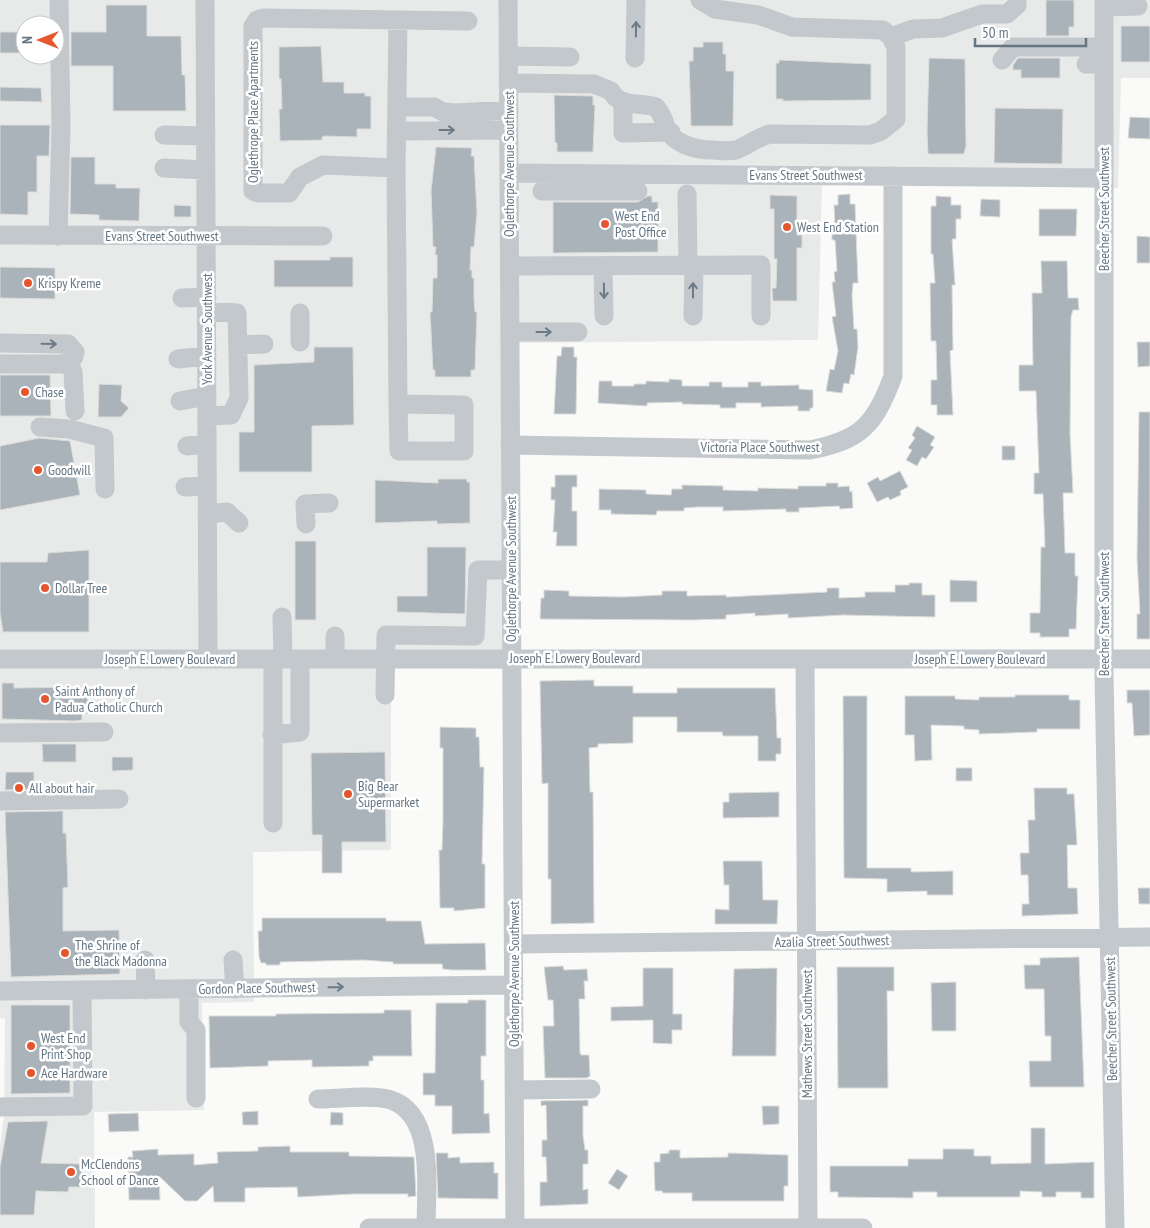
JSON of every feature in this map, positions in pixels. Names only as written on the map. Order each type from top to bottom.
[{"type":"street","points":[[58,236],[61,128],[59,0]]},
{"type":"street","name":"York Avenue Southwest","points":[[205,0],[207,236],[214,274],[207,304],[208,659]]},
{"type":"street","name":"Oglethorpe Avenue Southwest","points":[[508,0],[510,570],[516,1227]]},
{"type":"street","points":[[635,58],[636,0]]},
{"type":"street","points":[[508,83],[594,84],[611,91],[612,95],[628,104],[656,107],[677,141],[695,150],[734,150],[751,143],[759,136],[771,134],[870,135],[881,131],[896,119],[896,47],[883,30],[792,27],[758,15],[715,9],[700,0]]},
{"type":"street","points":[[891,38],[913,29],[942,28],[982,14],[1007,14],[1017,5],[1017,0]]},
{"type":"street","points":[[1104,3],[1138,6]]},
{"type":"street","name":"Beecher Street Southwest","points":[[1104,3],[1098,58],[1104,178],[1104,660],[1115,1228]]},
{"type":"street","name":"Oglethrope Place Apartments","points":[[396,168],[324,165],[300,178],[289,193],[258,193],[253,191],[253,26],[257,20],[468,21]]},
{"type":"street","points":[[398,20],[396,168],[398,404]]},
{"type":"street","points":[[1002,60],[1013,47],[1098,58]]},
{"type":"street","points":[[508,56],[570,57]]},
{"type":"street","points":[[398,107],[434,107],[442,100],[451,99],[466,111],[508,110]]},
{"type":"street","points":[[623,101],[623,133],[671,132]]},
{"type":"street","points":[[398,131],[508,130]]},
{"type":"street","points":[[164,135],[206,136]]},
{"type":"street","points":[[164,168],[206,170]]},
{"type":"street","name":"Evans Street Southwest","points":[[508,173],[542,183],[893,176],[1104,178]]},
{"type":"street","name":"Victoria Place Southwest","points":[[510,445],[810,450],[834,445],[857,434],[870,423],[881,407],[893,376],[893,176]]},
{"type":"street","points":[[542,183],[638,191]]},
{"type":"street","points":[[687,194],[693,316]]},
{"type":"street","name":"Evans Street Southwest","points":[[0,236],[323,236]]},
{"type":"street","points":[[510,266],[761,265],[761,316]]},
{"type":"street","points":[[603,266],[604,316]]},
{"type":"street","points":[[182,298],[238,313],[239,398],[231,415],[207,416]]},
{"type":"street","points":[[300,313],[300,342]]},
{"type":"street","points":[[510,332],[578,332]]},
{"type":"street","points":[[0,343],[68,344],[75,352],[74,357],[69,362],[53,365],[0,364]]},
{"type":"street","points":[[238,345],[264,344]]},
{"type":"street","points":[[178,359],[207,356]]},
{"type":"street","points":[[69,362],[73,372],[75,411]]},
{"type":"street","points":[[180,401],[207,396]]},
{"type":"street","points":[[40,427],[70,429],[104,438],[105,488]]},
{"type":"street","points":[[187,446],[207,444]]},
{"type":"street","points":[[185,487],[207,486]]},
{"type":"street","points":[[306,524],[305,504],[329,503]]},
{"type":"street","points":[[207,514],[234,512]]},
{"type":"street","points":[[385,695],[386,635],[475,636],[478,570],[510,570]]},
{"type":"street","points":[[272,735],[300,732],[285,659],[282,617]]},
{"type":"street","points":[[335,636],[335,659]]},
{"type":"street","name":"Joseph E. Lowery Boulevard","points":[[0,660],[114,651],[162,651],[208,659],[1150,659]]},
{"type":"street","points":[[273,823],[272,735],[285,659]]},
{"type":"street","name":"Mathews Street Southwest","points":[[805,659],[808,1228]]},
{"type":"street","points":[[0,733],[104,732]]},
{"type":"street","points":[[0,801],[119,799]]},
{"type":"street","name":"Azalia Street Southwest","points":[[514,944],[1150,937]]},
{"type":"street","points":[[145,960],[146,990]]},
{"type":"street","points":[[232,960],[235,988]]},
{"type":"street","name":"Gordon Place Southwest","points":[[0,991],[514,985]]},
{"type":"street","points":[[189,989],[189,1022],[196,1030],[196,1098]]},
{"type":"street","points":[[0,1107],[83,1106],[82,990]]},
{"type":"street","points":[[515,1090],[591,1089]]},
{"type":"street","points":[[318,1099],[390,1100],[405,1109],[422,1133],[426,1155],[426,1227]]},
{"type":"street","points":[[369,1228],[862,1228]]},
{"type":"shaded area","points":[[0,0],[1150,0],[1150,78],[1121,78],[1118,188],[822,183],[818,340],[514,343],[514,669],[391,667],[391,850],[253,852],[254,1002],[202,1003],[204,1110],[94,1112],[95,1228],[0,1228],[0,1146],[4,1115],[5,1019],[0,1018]]},
{"type":"building","points":[[1046,0],[1074,0],[1074,27],[1069,27],[1069,36],[1046,36]]},
{"type":"building","points":[[106,5],[147,5],[147,36],[181,36],[182,75],[185,75],[186,111],[113,111],[113,66],[71,66],[71,32],[106,32]]},
{"type":"building","points":[[1121,26],[1150,26],[1150,62],[1121,62]]},
{"type":"building","points":[[0,32],[15,32],[15,53],[0,53]]},
{"type":"building","points":[[703,42],[723,42],[723,54],[726,54],[726,71],[734,71],[733,126],[691,126],[689,61],[693,61],[693,47],[703,47]]},
{"type":"building","points":[[321,46],[323,82],[344,82],[344,93],[365,93],[365,96],[371,96],[371,129],[357,129],[357,137],[325,136],[322,137],[322,140],[280,141],[279,109],[282,109],[281,79],[279,79],[279,47]]},
{"type":"building","points":[[929,58],[965,59],[966,146],[964,154],[928,154]]},
{"type":"building","points":[[1018,58],[1060,58],[1060,78],[1021,78],[1021,70],[1013,70],[1013,65]]},
{"type":"building","points":[[779,60],[871,64],[871,100],[783,101],[783,99],[776,99],[776,63],[779,63]]},
{"type":"building","points":[[0,87],[41,88],[42,102],[0,101]]},
{"type":"building","points":[[554,95],[593,96],[593,105],[595,105],[593,152],[557,152],[557,143],[555,143]]},
{"type":"building","points":[[995,108],[1063,109],[1062,164],[994,163]]},
{"type":"building","points":[[1130,117],[1150,118],[1150,139],[1128,138]]},
{"type":"building","points":[[0,125],[50,125],[49,156],[37,156],[37,192],[28,192],[28,215],[0,214]]},
{"type":"building","points":[[436,147],[472,148],[471,156],[474,156],[477,213],[474,247],[471,247],[470,270],[472,270],[472,278],[474,278],[475,312],[477,312],[475,370],[471,370],[471,377],[435,377],[435,370],[433,370],[430,312],[432,312],[433,278],[437,278],[437,255],[435,255],[436,247],[433,247],[431,191]]},
{"type":"building","points":[[71,157],[95,157],[95,184],[116,184],[116,188],[140,188],[139,221],[99,220],[99,215],[70,214]]},
{"type":"building","points":[[850,194],[850,204],[855,204],[858,283],[853,283],[852,295],[854,329],[857,329],[858,347],[854,375],[851,374],[849,384],[844,383],[842,393],[826,391],[830,369],[834,370],[838,351],[832,317],[836,316],[832,282],[835,282],[834,272],[837,271],[835,240],[832,240],[832,227],[835,226],[834,205],[838,205],[838,195]]},
{"type":"building","points":[[770,195],[797,196],[797,235],[802,235],[802,248],[797,248],[797,301],[773,301],[772,288],[776,288],[777,259],[774,259],[774,209],[770,209]]},
{"type":"building","points":[[648,196],[652,196],[652,202],[658,202],[658,252],[553,253],[553,202],[638,202]]},
{"type":"building","points":[[936,196],[951,197],[951,205],[961,205],[961,219],[956,219],[956,239],[952,239],[955,285],[952,285],[953,350],[950,351],[953,415],[937,415],[937,405],[931,405],[931,380],[937,380],[936,341],[931,341],[930,283],[935,283],[933,254],[931,254],[931,206],[936,206]]},
{"type":"building","points":[[981,199],[1000,200],[1000,217],[980,216]]},
{"type":"building","points":[[174,205],[191,206],[191,217],[174,217]]},
{"type":"building","points":[[1039,209],[1077,209],[1076,236],[1039,236]]},
{"type":"building","points":[[1137,236],[1150,237],[1150,263],[1137,263]]},
{"type":"building","points":[[330,257],[353,257],[353,287],[274,287],[274,260],[330,260]]},
{"type":"building","points":[[1041,261],[1067,261],[1068,298],[1078,298],[1079,310],[1073,310],[1071,317],[1070,433],[1073,493],[1063,493],[1065,553],[1075,553],[1075,576],[1078,576],[1076,629],[1069,629],[1069,637],[1040,637],[1040,633],[1030,633],[1030,613],[1040,613],[1041,547],[1045,547],[1043,494],[1034,494],[1034,473],[1039,473],[1036,391],[1019,391],[1019,365],[1033,365],[1032,293],[1042,293]]},
{"type":"building","name":"Krispy Kreme","points":[[0,267],[55,268],[55,299],[0,298]]},
{"type":"building","points":[[1137,342],[1150,342],[1150,366],[1138,367]]},
{"type":"building","points":[[314,347],[353,347],[354,425],[312,426],[312,472],[239,472],[239,432],[254,432],[254,365],[314,362]]},
{"type":"building","points":[[562,347],[574,347],[574,357],[577,357],[576,414],[554,414],[557,356],[561,356]]},
{"type":"building","name":"Chase","points":[[0,375],[50,375],[51,416],[0,416]]},
{"type":"building","points":[[669,379],[682,380],[682,386],[709,386],[709,382],[722,382],[722,387],[748,387],[748,382],[761,382],[761,386],[799,385],[799,389],[813,390],[813,408],[810,408],[810,411],[798,411],[798,406],[761,407],[761,403],[736,403],[736,408],[720,408],[720,405],[682,404],[682,402],[647,403],[647,406],[598,403],[599,381],[612,381],[612,386],[634,386],[634,384],[646,384],[646,381],[669,382]]},
{"type":"building","points":[[99,384],[122,385],[121,401],[129,408],[121,417],[98,417]]},
{"type":"building","points":[[1139,412],[1150,412],[1150,639],[1137,639],[1137,614],[1140,614],[1137,558]]},
{"type":"building","points":[[917,426],[935,437],[930,445],[934,447],[926,459],[922,457],[917,466],[906,460],[912,450],[908,448],[915,438],[912,435]]},
{"type":"building","name":"Goodwill","points":[[39,438],[70,441],[80,495],[0,510],[0,446]]},
{"type":"building","points":[[1002,446],[1015,446],[1015,460],[1002,460]]},
{"type":"building","points":[[900,471],[908,487],[900,491],[901,495],[890,500],[888,497],[877,502],[867,483],[878,477],[880,481]]},
{"type":"building","points":[[555,475],[577,475],[577,487],[572,487],[572,511],[577,511],[577,546],[556,546],[557,532],[553,532],[555,500],[551,500],[551,487],[555,487]]},
{"type":"building","points":[[438,479],[467,479],[467,482],[470,482],[470,523],[437,524],[437,521],[375,523],[375,480],[438,483]]},
{"type":"building","points":[[826,483],[838,483],[838,487],[849,486],[850,492],[852,491],[853,508],[840,509],[839,506],[799,508],[799,512],[786,512],[786,509],[723,511],[723,507],[697,507],[684,508],[684,511],[657,511],[656,515],[611,514],[611,510],[599,510],[599,489],[646,490],[646,494],[671,495],[672,489],[682,489],[682,485],[723,486],[723,490],[758,491],[758,488],[798,489],[798,486],[826,486]]},
{"type":"building","points":[[295,541],[316,541],[316,620],[295,620]]},
{"type":"building","points":[[427,547],[466,547],[465,614],[397,612],[397,596],[427,596]]},
{"type":"building","name":"Dollar Tree","points":[[89,550],[89,632],[3,632],[0,613],[0,562],[47,562],[48,553]]},
{"type":"building","points":[[950,580],[977,581],[977,602],[950,602]]},
{"type":"building","points":[[909,583],[922,583],[922,595],[935,595],[935,617],[843,615],[788,618],[788,614],[755,616],[755,613],[726,615],[726,619],[693,620],[540,619],[541,598],[544,598],[544,590],[569,591],[569,596],[622,597],[662,595],[662,591],[687,591],[687,596],[726,595],[726,597],[827,592],[827,588],[839,588],[839,598],[865,597],[865,592],[895,592],[895,585],[909,585]]},
{"type":"building","points":[[594,680],[594,686],[633,686],[633,693],[677,693],[677,688],[775,688],[777,738],[781,738],[781,754],[776,754],[776,761],[758,761],[758,736],[723,736],[722,732],[677,732],[677,717],[633,717],[633,743],[598,744],[598,747],[589,748],[590,792],[593,792],[594,923],[551,924],[551,879],[548,879],[548,783],[542,784],[540,681]]},
{"type":"building","name":"Saint Anthony of Padua Catholic Church","points":[[2,683],[14,683],[14,688],[82,687],[82,694],[88,694],[87,714],[82,714],[82,720],[75,721],[2,719]]},
{"type":"building","points":[[1127,690],[1150,690],[1150,735],[1134,736],[1132,703],[1127,703]]},
{"type":"building","points":[[1015,695],[1069,695],[1069,700],[1080,700],[1080,729],[1037,729],[1037,732],[979,734],[979,730],[964,729],[964,726],[931,725],[932,760],[915,761],[914,735],[905,735],[905,696],[955,696],[955,699],[979,700],[979,697],[1015,697]]},
{"type":"building","points":[[843,696],[867,696],[867,868],[911,868],[911,872],[953,871],[953,895],[927,895],[927,891],[887,892],[887,879],[844,878]]},
{"type":"building","points":[[440,727],[476,728],[476,737],[479,737],[480,767],[484,767],[482,864],[485,864],[485,908],[454,911],[454,908],[440,908],[439,850],[442,850],[443,748],[440,748]]},
{"type":"building","points":[[42,744],[76,744],[76,762],[43,762]]},
{"type":"building","name":"Big Bear Supermarket","points":[[385,752],[386,842],[342,842],[342,873],[322,873],[322,835],[312,835],[311,753]]},
{"type":"building","points":[[112,757],[133,757],[133,770],[112,771]]},
{"type":"building","points":[[956,768],[972,768],[972,781],[956,781]]},
{"type":"building","name":"All about hair","points":[[6,772],[34,772],[34,789],[5,790]]},
{"type":"building","points":[[1034,788],[1067,788],[1067,794],[1074,794],[1077,845],[1067,845],[1068,888],[1077,888],[1078,914],[1022,916],[1022,904],[1029,904],[1028,875],[1021,875],[1020,853],[1029,853],[1028,820],[1035,820]]},
{"type":"building","points":[[779,792],[779,817],[723,818],[723,802],[729,802],[729,793]]},
{"type":"building","points":[[63,811],[63,833],[66,833],[68,887],[63,888],[63,931],[119,930],[120,974],[11,977],[5,812]]},
{"type":"building","points":[[723,861],[762,861],[763,900],[778,900],[777,924],[715,924],[715,909],[729,910],[729,885],[724,885]]},
{"type":"building","points":[[1138,888],[1150,888],[1150,904],[1139,904]]},
{"type":"building","points":[[262,918],[386,918],[386,921],[421,921],[425,944],[485,943],[486,970],[452,970],[443,969],[442,964],[393,964],[393,962],[363,960],[280,962],[280,965],[266,965],[266,963],[261,963],[259,957],[258,931],[262,931]]},
{"type":"building","points":[[1079,957],[1084,1087],[1030,1087],[1029,1061],[1051,1061],[1051,1036],[1045,1036],[1044,989],[1025,989],[1024,965],[1040,965],[1040,958]]},
{"type":"building","points":[[563,966],[564,970],[587,969],[588,981],[584,981],[585,999],[579,999],[580,1053],[581,1055],[589,1055],[590,1076],[587,1078],[545,1078],[543,1026],[554,1026],[553,1000],[548,1000],[544,967]]},
{"type":"building","points":[[837,967],[894,967],[894,991],[887,991],[888,1088],[838,1088]]},
{"type":"building","points":[[643,968],[673,968],[673,1014],[682,1014],[682,1030],[672,1030],[672,1044],[653,1043],[653,1020],[611,1021],[611,1007],[643,1006]]},
{"type":"building","points":[[777,968],[776,1056],[732,1056],[734,969]]},
{"type":"building","points":[[956,982],[956,1031],[932,1031],[931,983]]},
{"type":"building","points":[[468,1000],[486,1000],[486,1056],[481,1056],[481,1080],[484,1080],[484,1114],[489,1113],[490,1133],[452,1134],[452,1106],[435,1106],[435,1095],[423,1095],[423,1073],[435,1073],[436,1003],[468,1003]]},
{"type":"building","points":[[11,1005],[70,1005],[70,1093],[11,1094]]},
{"type":"building","points":[[384,1010],[411,1010],[412,1056],[373,1056],[373,1061],[369,1061],[369,1066],[312,1067],[312,1060],[268,1061],[268,1066],[210,1068],[209,1016],[384,1013]]},
{"type":"building","points":[[588,1100],[588,1106],[583,1106],[583,1136],[585,1150],[588,1150],[588,1164],[583,1164],[583,1190],[588,1189],[588,1204],[540,1206],[540,1182],[547,1182],[546,1157],[542,1157],[542,1140],[547,1140],[546,1105],[541,1106],[541,1101]]},
{"type":"building","points":[[762,1106],[779,1106],[779,1124],[763,1125]]},
{"type":"building","points":[[258,1111],[258,1125],[243,1125],[242,1112]]},
{"type":"building","points":[[331,1112],[343,1113],[343,1125],[330,1125]]},
{"type":"building","points":[[138,1113],[139,1131],[109,1132],[108,1114]]},
{"type":"building","points":[[48,1121],[41,1163],[82,1164],[81,1187],[69,1187],[68,1192],[36,1191],[34,1215],[0,1215],[0,1167],[8,1122]]},
{"type":"building","points":[[1031,1128],[1045,1128],[1045,1164],[1094,1162],[1094,1198],[1081,1198],[1081,1192],[1056,1192],[1056,1197],[1042,1197],[1042,1192],[1020,1191],[1020,1197],[937,1197],[937,1192],[913,1192],[913,1198],[838,1197],[838,1192],[830,1192],[830,1166],[908,1166],[908,1159],[943,1159],[943,1149],[974,1149],[974,1156],[991,1156],[991,1164],[1031,1163]]},
{"type":"building","points":[[290,1146],[290,1152],[349,1152],[349,1156],[414,1157],[416,1196],[408,1197],[408,1194],[353,1194],[298,1197],[297,1187],[245,1188],[245,1202],[214,1202],[213,1186],[197,1201],[185,1201],[159,1176],[160,1200],[129,1200],[128,1157],[133,1157],[132,1151],[158,1149],[158,1155],[194,1154],[194,1165],[218,1163],[217,1152],[258,1151],[258,1147]]},
{"type":"building","points":[[669,1150],[680,1150],[680,1158],[728,1157],[728,1153],[788,1155],[788,1186],[784,1186],[784,1201],[692,1201],[692,1193],[663,1193],[662,1191],[655,1191],[654,1162],[660,1162],[660,1154],[669,1153]]},
{"type":"building","points":[[436,1153],[448,1153],[448,1158],[460,1157],[460,1163],[494,1162],[494,1173],[498,1173],[498,1199],[438,1198]]},
{"type":"building","points":[[617,1169],[628,1176],[619,1190],[608,1183]]},
{"type":"place","name":"West End Post Office","points":[[605,224]]},
{"type":"place","name":"West End Station","points":[[787,227]]},
{"type":"place","name":"Krispy Kreme","points":[[28,283]]},
{"type":"place","name":"Chase","points":[[25,392]]},
{"type":"place","name":"Goodwill","points":[[38,470]]},
{"type":"place","name":"Dollar Tree","points":[[45,588]]},
{"type":"place","name":"Saint Anthony of Padua Catholic Church","points":[[45,699]]},
{"type":"place","name":"All about hair","points":[[19,788]]},
{"type":"place","name":"Big Bear Supermarket","points":[[348,794]]},
{"type":"place","name":"The Shrine of the Black Madonna","points":[[65,953]]},
{"type":"place","name":"West End Print Shop","points":[[31,1046]]},
{"type":"place","name":"Ace Hardware","points":[[31,1073]]},
{"type":"place","name":"McClendons School of Dance","points":[[71,1172]]}]
